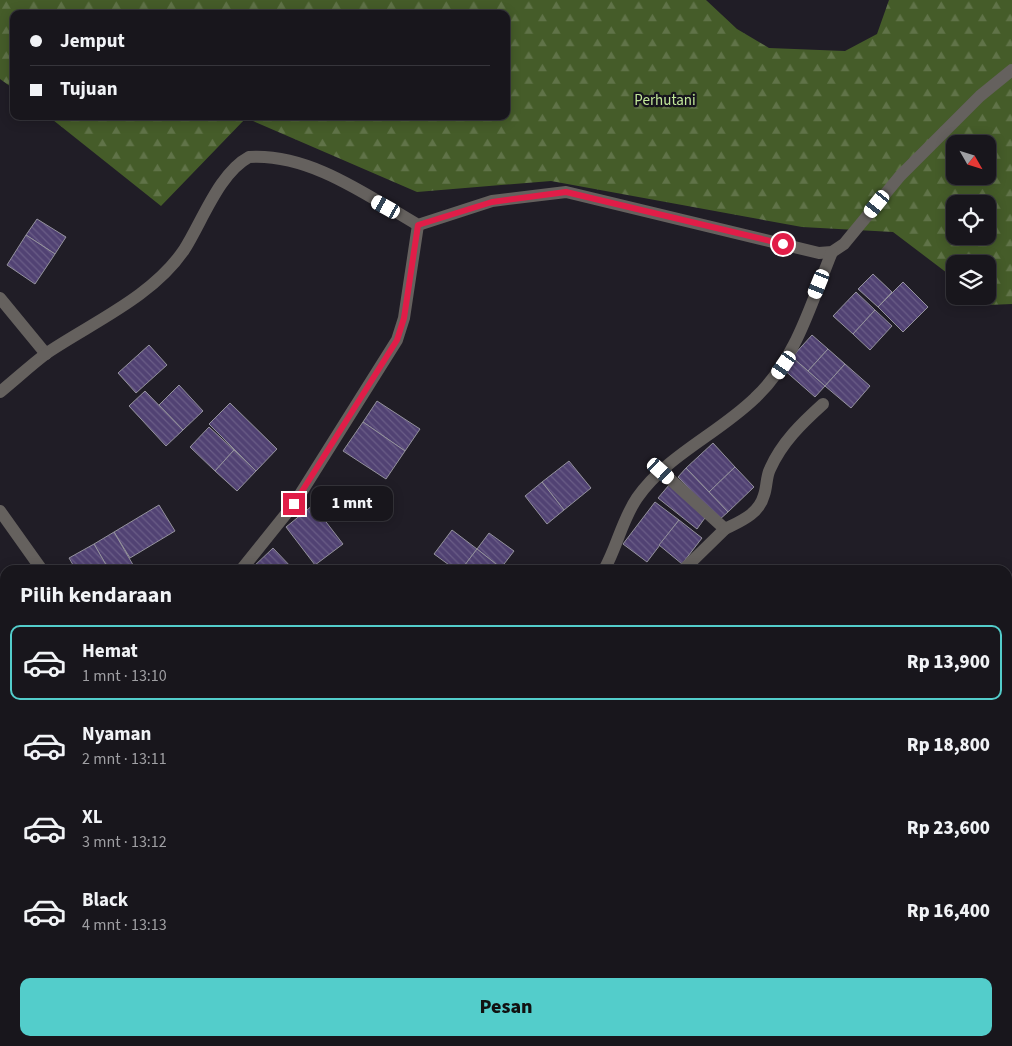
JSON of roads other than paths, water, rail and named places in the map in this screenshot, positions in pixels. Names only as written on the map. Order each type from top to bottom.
[{"type":"street","points":[[0,392],[46,354],[133,298],[164,273],[183,250],[224,181],[236,167],[249,157],[282,160],[311,168],[338,179],[418,225],[492,202],[566,192],[819,253],[832,252],[844,244],[900,176],[980,96],[1012,70]]},
{"type":"street","points":[[245,565],[294,504],[397,340],[404,318],[418,225]]},
{"type":"street","points":[[606,565],[632,506],[661,471],[754,400],[773,380],[792,349],[832,252]]},
{"type":"street","points":[[0,298],[46,354]]},
{"type":"street","points":[[688,565],[725,530],[751,516],[760,506],[769,471],[783,446],[800,425],[823,404]]},
{"type":"street","points":[[661,471],[725,530]]},
{"type":"street","points":[[0,511],[38,565]]},
{"type":"park label","name":"Perhutani","points":[[665,100]]}]
